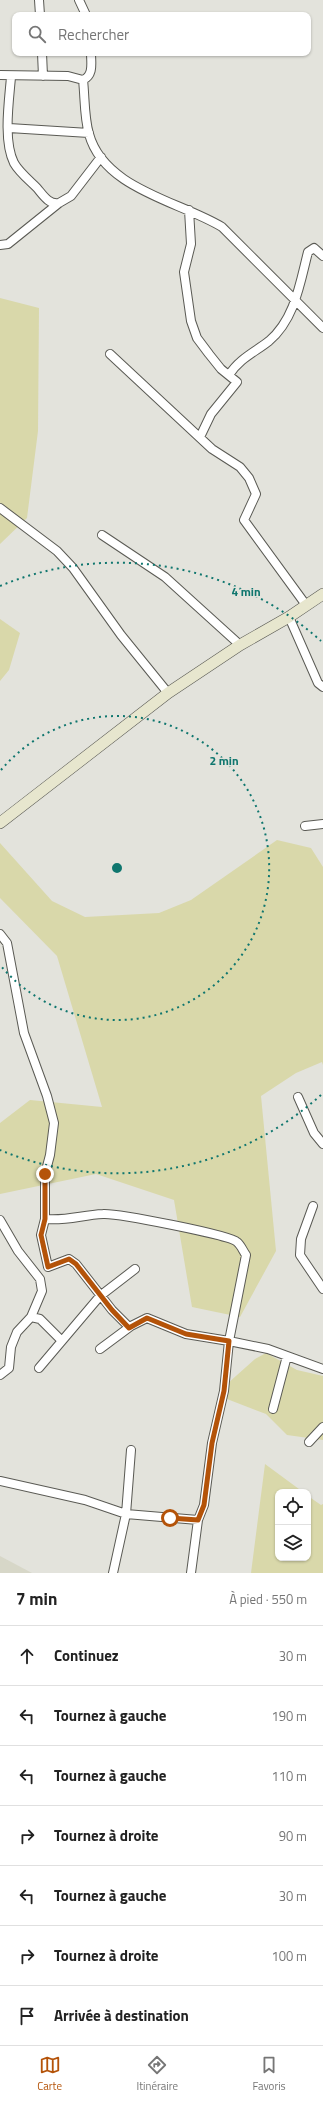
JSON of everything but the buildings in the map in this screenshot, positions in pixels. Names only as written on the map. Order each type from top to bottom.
[{"type":"main road","points":[[0,823],[168,693],[240,645],[289,617],[323,594]]},
{"type":"street","points":[[39,0],[40,12]]},
{"type":"street","points":[[78,0],[84,12]]},
{"type":"street","points":[[42,56],[43,76]]},
{"type":"street","points":[[83,80],[90,74],[91,56]]},
{"type":"street","points":[[0,75],[11,77],[68,76],[83,80]]},
{"type":"street","points":[[11,77],[9,128],[10,153],[17,167],[48,200],[55,204],[59,203]]},
{"type":"street","points":[[83,80],[89,133],[101,157],[130,184],[147,194],[189,210],[222,227],[323,328]]},
{"type":"street","points":[[9,128],[89,133]]},
{"type":"street","points":[[0,245],[8,244],[59,203],[71,196],[101,157]]},
{"type":"street","points":[[189,210],[191,244],[184,272],[188,307],[197,338],[221,369],[237,382],[211,414],[200,437]]},
{"type":"street","points":[[229,375],[237,364],[275,335],[296,301],[308,252],[314,248],[323,256]]},
{"type":"street","points":[[110,354],[212,449],[240,467],[249,478],[256,494],[244,520],[306,605]]},
{"type":"street","points":[[0,508],[57,551],[73,568],[121,635],[168,693]]},
{"type":"street","points":[[102,535],[165,577],[240,645]]},
{"type":"street","points":[[289,617],[318,683],[323,687]]},
{"type":"street","points":[[305,826],[323,824]]},
{"type":"street","points":[[0,934],[7,943],[24,1033],[45,1089],[54,1123],[50,1155],[45,1174],[45,1219],[41,1235],[48,1267],[69,1259],[76,1264],[100,1296],[129,1328]]},
{"type":"street","points":[[298,1097],[314,1133],[323,1144]]},
{"type":"street","points":[[313,1206],[303,1231],[300,1255],[323,1289]]},
{"type":"street","points":[[45,1219],[63,1220],[103,1214],[120,1215],[215,1234],[237,1242],[246,1255],[229,1341],[224,1391],[212,1443],[204,1505],[198,1520],[191,1573]]},
{"type":"street","points":[[0,1220],[18,1251],[40,1279],[42,1291],[31,1317],[17,1332],[11,1347],[9,1368],[0,1375]]},
{"type":"street","points":[[39,1368],[100,1296],[135,1269]]},
{"type":"street","points":[[31,1317],[40,1319],[62,1340]]},
{"type":"street","points":[[100,1349],[129,1328],[147,1318],[186,1334],[268,1349],[323,1369]]},
{"type":"street","points":[[273,1409],[287,1356]]},
{"type":"street","points":[[309,1442],[323,1426]]},
{"type":"street","points":[[113,1573],[126,1514],[130,1450]]},
{"type":"street","points":[[0,1482],[85,1500],[126,1514],[198,1520]]},
{"type":"shaded area","points":[[0,1556],[32,1573],[0,1573]]},
{"type":"green space","points":[[0,298],[39,308],[38,431],[27,518],[0,544]]},
{"type":"green space","points":[[0,619],[20,633],[9,670],[0,681]]},
{"type":"green space","points":[[277,840],[311,848],[323,867],[323,1065],[322,1062],[296,1073],[261,1096],[276,1251],[240,1317],[192,1307],[174,1200],[96,1174],[0,1194],[0,1123],[30,1100],[102,1107],[57,956],[0,898],[0,843],[52,901],[85,917],[159,913],[191,900]]},
{"type":"green space","points":[[266,1353],[297,1370],[323,1376],[323,1440],[287,1435],[266,1414],[227,1399],[227,1384],[255,1359]]},
{"type":"green space","points":[[265,1464],[299,1489],[275,1489],[275,1561],[311,1561],[311,1498],[321,1505],[323,1504],[323,1573],[251,1573]]},
{"type":"route","points":[[45,1174],[45,1219],[41,1235],[48,1267],[69,1259],[76,1264],[100,1296],[129,1328],[147,1318],[186,1334],[229,1341],[224,1391],[212,1443],[204,1505],[198,1520],[170,1518]]}]
